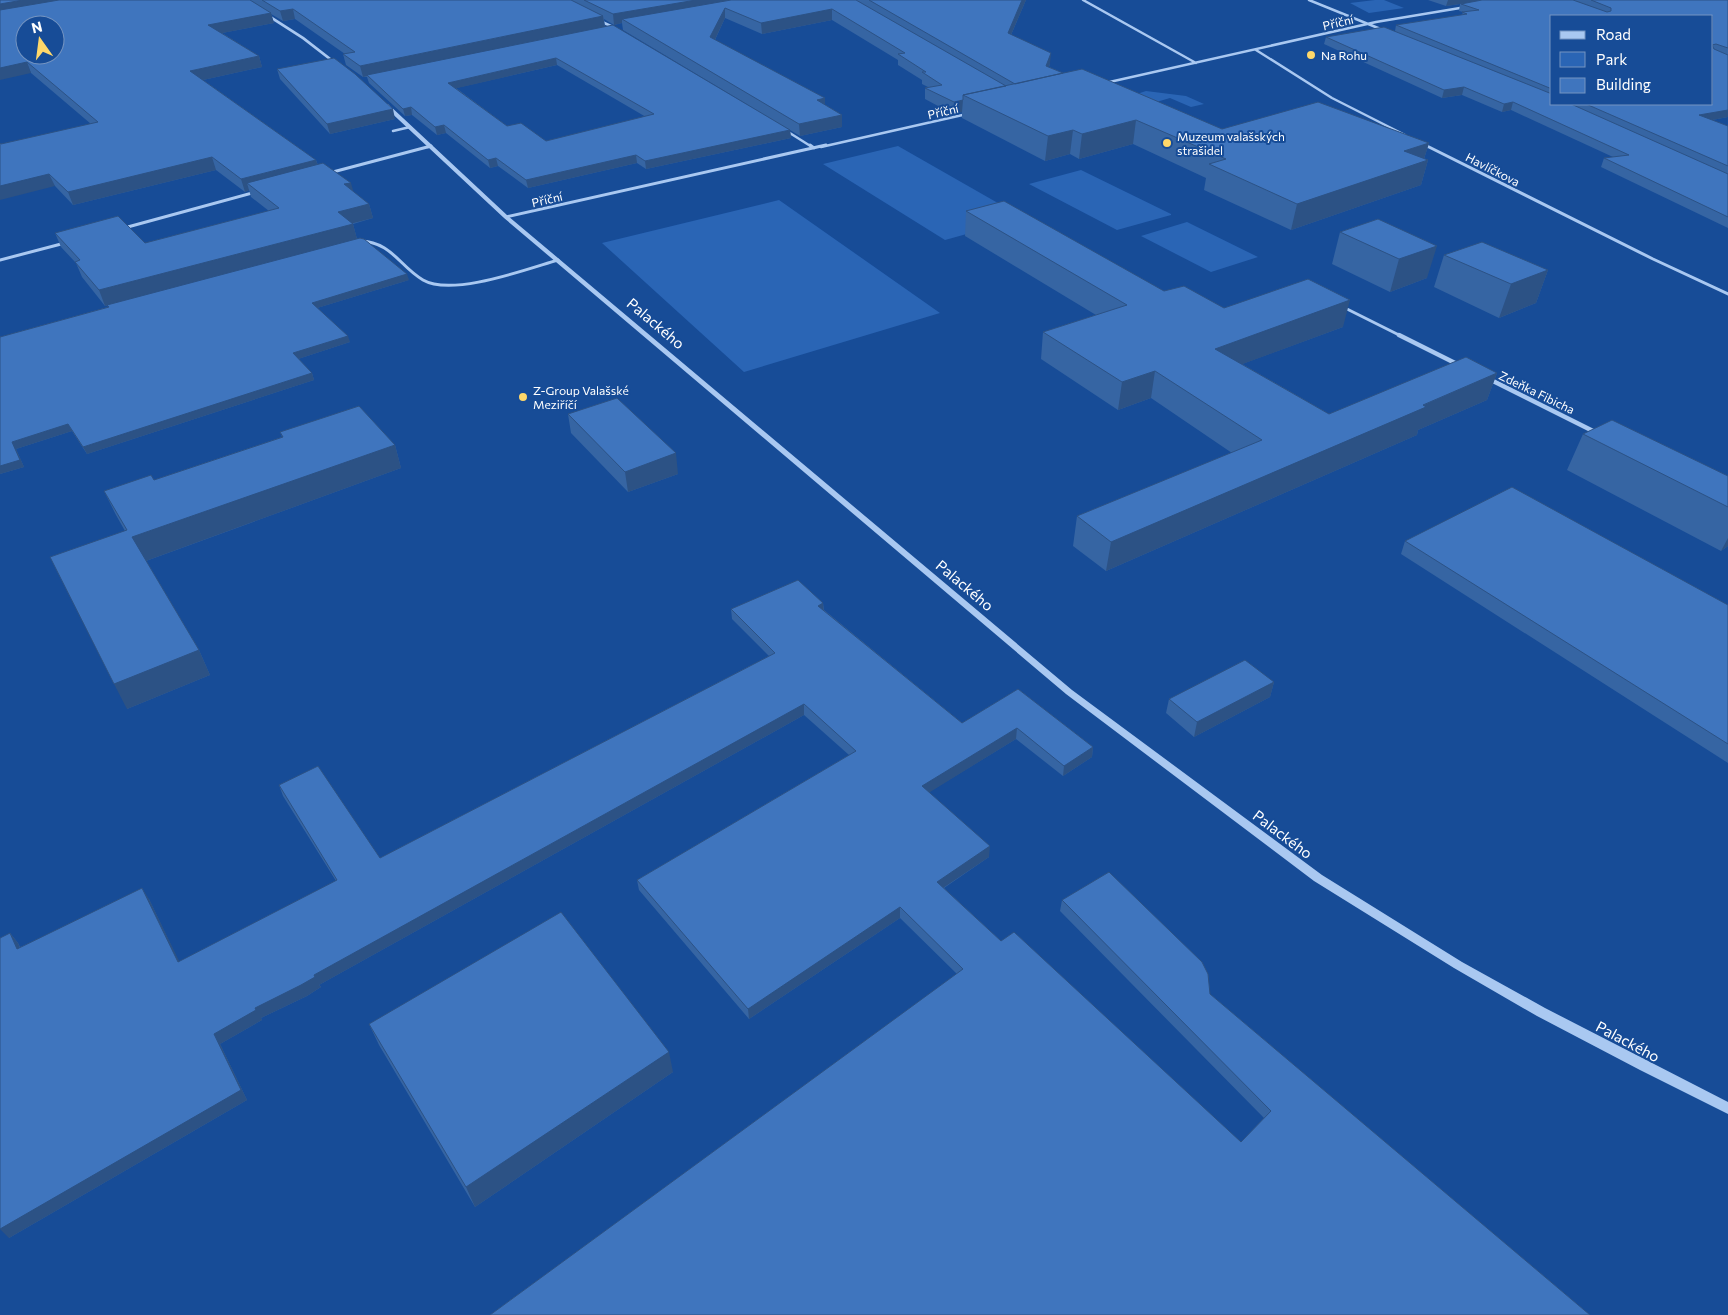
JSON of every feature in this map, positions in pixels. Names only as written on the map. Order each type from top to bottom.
[{"type":"street","points":[[244,0],[303,38],[346,71]]},
{"type":"street","points":[[1083,0],[1197,63]]},
{"type":"street","points":[[1309,0],[1384,31]]},
{"type":"street","name":"Příční","points":[[1105,83],[1367,24],[1468,7]]},
{"type":"street","points":[[591,16],[616,29]]},
{"type":"street","points":[[605,30],[624,26]]},
{"type":"street","points":[[1256,50],[1324,94],[1406,135]]},
{"type":"street","name":"Palackého","points":[[383,102],[506,217],[1069,692],[1318,878],[1450,960],[1541,1012],[1728,1108]]},
{"type":"street","name":"Příční","points":[[506,217],[973,113]]},
{"type":"street","points":[[393,131],[410,127]]},
{"type":"street","points":[[784,130],[815,148]]},
{"type":"street","name":"Havlíčkova","points":[[1414,140],[1653,259],[1728,294]]},
{"type":"street","points":[[328,173],[431,146]]},
{"type":"street","points":[[116,230],[260,191]]},
{"type":"street","points":[[355,242],[368,240],[379,243],[424,281],[442,287],[465,285],[558,260]]},
{"type":"street","points":[[0,260],[68,242]]},
{"type":"street","points":[[1337,304],[1462,366]]},
{"type":"street","name":"Zdeňka Fibicha","points":[[1480,375],[1604,437]]},
{"type":"green space","points":[[1384,0],[1404,8],[1369,13],[1350,3]]},
{"type":"green space","points":[[1146,91],[1186,96],[1204,104],[1191,107],[1170,98],[1153,103],[1134,95]]},
{"type":"green space","points":[[898,146],[1024,218],[945,240],[823,164]]},
{"type":"green space","points":[[1081,170],[1171,215],[1117,230],[1029,184]]},
{"type":"green space","points":[[779,200],[940,313],[744,372],[602,243]]},
{"type":"green space","points":[[1187,222],[1258,257],[1211,272],[1141,236]]},
{"type":"building","points":[[0,0],[23,0],[0,4]]},
{"type":"building","points":[[59,0],[250,0],[271,13],[208,25],[259,56],[190,71],[316,160],[241,179],[212,157],[68,192],[49,174],[0,186],[0,143],[98,122],[31,65],[65,65],[65,15],[15,15],[15,65],[0,68],[0,10]]},
{"type":"building","points":[[262,0],[571,0],[603,16],[360,66],[343,54],[355,52],[293,9],[280,11]]},
{"type":"building","points":[[584,0],[696,0],[613,14]]},
{"type":"building","points":[[731,0],[856,0],[1006,86],[963,95],[963,100],[954,102],[925,88],[942,85],[898,54],[905,53],[832,9],[761,23],[725,8],[710,37],[825,98],[817,100],[842,115],[799,124],[622,19]]},
{"type":"building","points":[[869,0],[1022,0],[1008,33],[1051,53],[1046,66],[1063,73],[1015,84]]},
{"type":"building","points":[[1482,0],[1573,0],[1607,12],[1611,11],[1611,8],[1591,0],[1728,0],[1728,48],[1713,45],[1713,15],[1550,15],[1550,88],[1396,25],[1467,14],[1462,12],[1479,10],[1461,4]]},
{"type":"building","points":[[613,25],[790,130],[645,161],[636,155],[526,180],[496,158],[488,160],[444,125],[435,127],[411,107],[403,109],[367,75]],"holes":[[[556,58],[654,114],[546,141],[521,123],[507,126],[448,83]]]},
{"type":"building","points":[[1384,27],[1550,93],[1550,105],[1573,105],[1728,174],[1728,217],[1604,158],[1629,155],[1513,102],[1504,104],[1464,87],[1444,90],[1326,37]]},
{"type":"building","points":[[1713,47],[1728,55],[1728,110],[1699,115],[1728,126],[1728,166],[1588,105],[1713,105]]},
{"type":"building","points":[[334,58],[355,74],[393,109],[327,124],[277,69]]},
{"type":"building","points":[[1082,69],[1222,129],[1318,102],[1429,143],[1404,151],[1428,160],[1297,204],[1209,164],[1226,159],[1136,120],[1082,134],[1073,130],[1048,136],[963,95]]},
{"type":"building","points":[[323,163],[351,183],[344,184],[369,204],[338,212],[353,224],[99,290],[75,262],[80,260],[55,233],[118,216],[145,243],[279,208],[247,183]]},
{"type":"building","points":[[1004,201],[1164,291],[1184,286],[1224,308],[1308,279],[1350,300],[1215,349],[1329,414],[1466,357],[1497,373],[1423,405],[1426,407],[1111,542],[1077,516],[1262,440],[1155,371],[1122,382],[1043,332],[1127,305],[966,211]]},
{"type":"building","points":[[1378,219],[1437,246],[1399,259],[1340,232]]},
{"type":"building","points":[[360,238],[364,239],[407,274],[312,303],[348,336],[293,353],[312,373],[83,447],[68,424],[12,442],[20,460],[0,466],[0,337],[109,307],[107,305]]},
{"type":"building","points":[[1482,242],[1548,270],[1511,284],[1444,255]]},
{"type":"building","points":[[617,398],[676,453],[625,472],[568,414]]},
{"type":"building","points":[[359,406],[395,445],[132,537],[199,650],[114,684],[50,557],[127,530],[104,491],[151,475],[154,480],[283,437],[280,432]]},
{"type":"building","points":[[1612,420],[1728,476],[1728,507],[1583,434]]},
{"type":"building","points":[[1512,487],[1728,605],[1728,744],[1405,541]]},
{"type":"building","points":[[798,580],[823,603],[818,606],[962,723],[1018,689],[1093,747],[1064,766],[1017,728],[922,786],[990,846],[937,882],[1001,941],[1014,932],[1241,1142],[1271,1111],[1062,900],[1109,872],[1202,962],[1208,974],[1210,994],[1590,1315],[490,1315],[963,969],[900,907],[748,1009],[637,880],[856,751],[804,704],[314,975],[315,977],[301,985],[255,1008],[256,1010],[214,1034],[241,1090],[0,1229],[0,938],[10,933],[17,949],[142,888],[178,962],[337,880],[279,785],[318,766],[380,858],[775,653],[731,609]]},
{"type":"building","points":[[1245,660],[1274,682],[1197,722],[1169,699]]},
{"type":"building","points":[[561,912],[669,1052],[466,1187],[369,1024]]},
{"type":"place","name":"Na Rohu","points":[[1311,55]]},
{"type":"place","name":"Muzeum valašských strašidel","points":[[1167,143]]},
{"type":"place","name":"Z-Group Valašské Meziříčí","points":[[523,397]]}]
